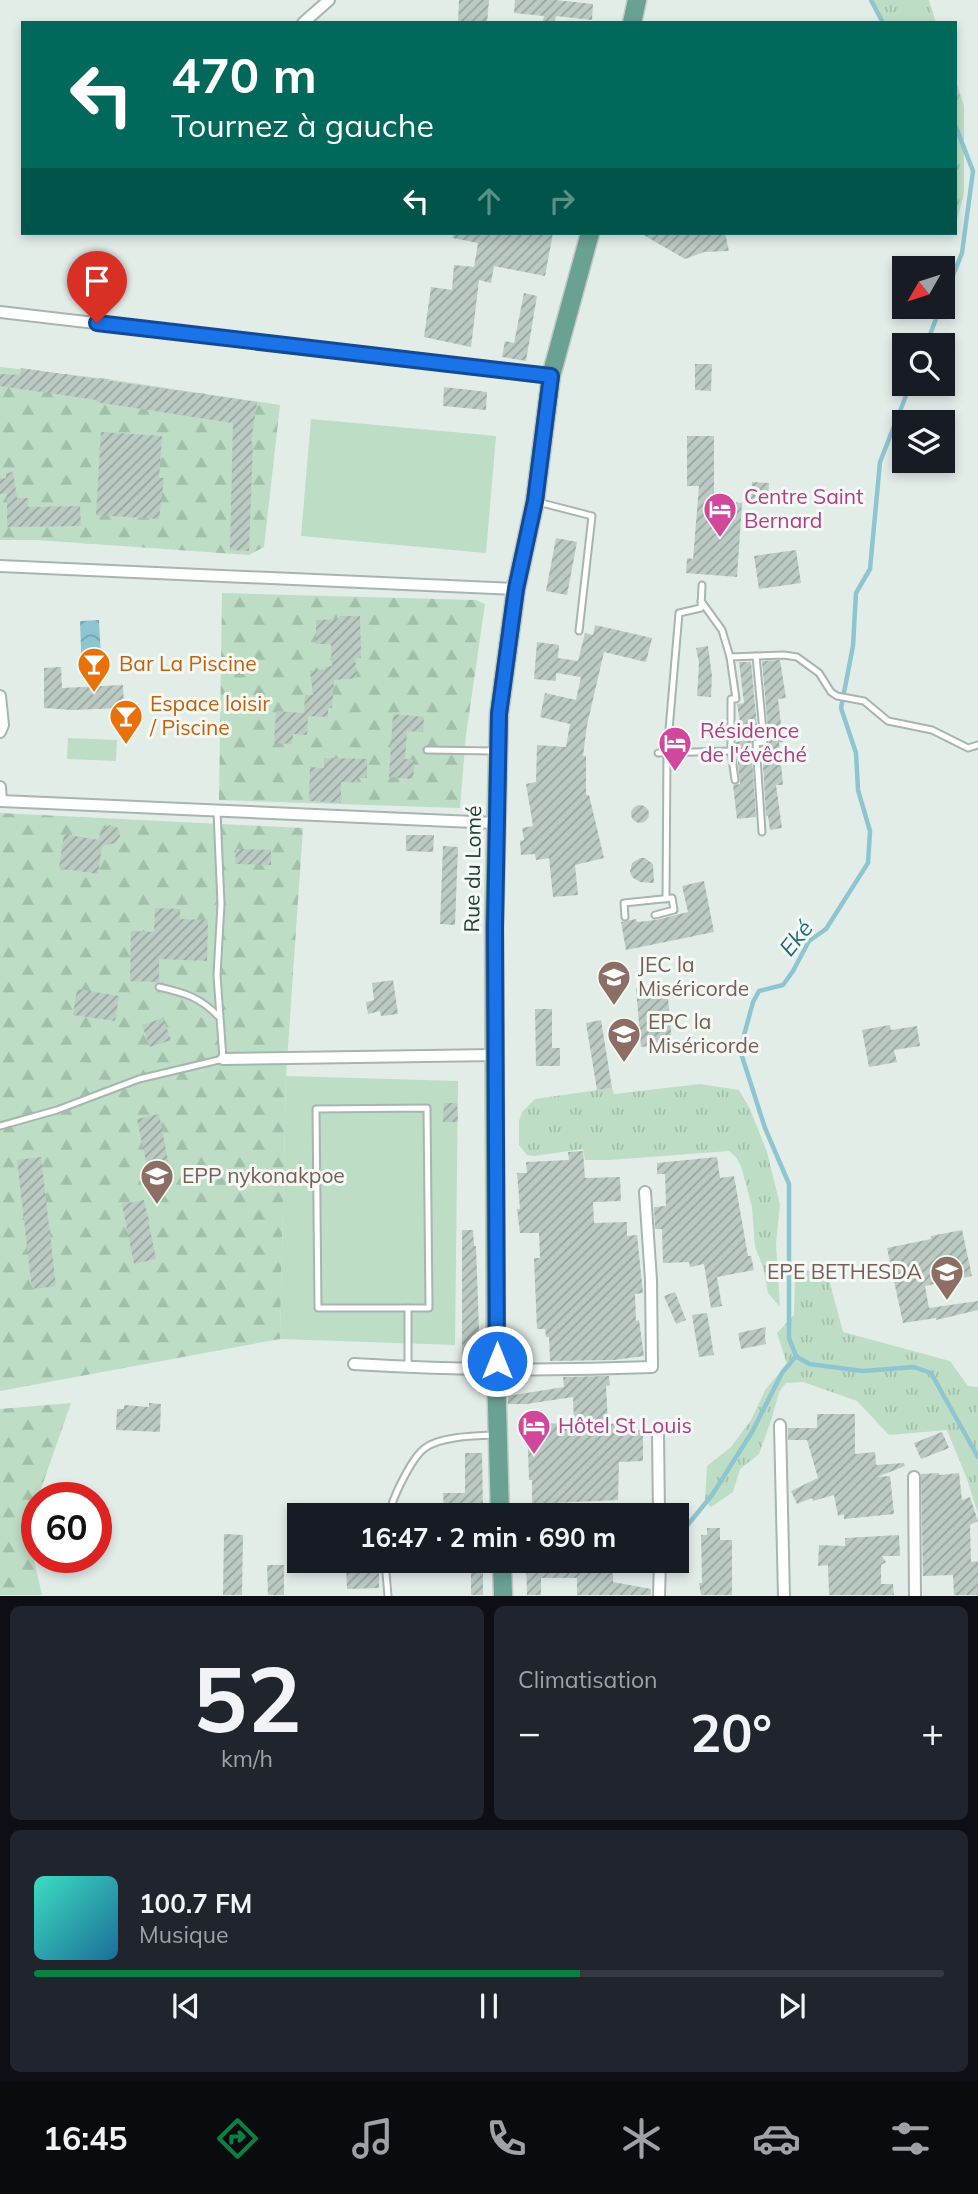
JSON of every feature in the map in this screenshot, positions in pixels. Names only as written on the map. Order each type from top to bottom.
[{"type":"main road","points":[[632,21],[637,0]]},
{"type":"main road","name":"Rue du Lomé","points":[[500,1503],[496,1369],[495,1055],[499,714],[516,589],[535,501],[551,376],[589,235]]},
{"type":"main road","points":[[502,1573],[503,1595]]},
{"type":"street","points":[[305,21],[329,0]]},
{"type":"street","points":[[0,312],[551,376]]},
{"type":"street","points":[[0,566],[516,589]]},
{"type":"street","points":[[0,696],[3,725],[0,733]]},
{"type":"street","points":[[0,787],[1,802],[496,823]]},
{"type":"street","points":[[223,1059],[495,1055]]},
{"type":"street","points":[[354,1364],[586,1370],[652,1367],[651,1280],[645,1192]]},
{"type":"street","points":[[780,1425],[784,1595]]},
{"type":"street","points":[[658,1432],[659,1503]]},
{"type":"street","points":[[914,1477],[915,1595]]},
{"type":"street","points":[[659,1595],[660,1573]]},
{"type":"lane","points":[[535,501],[592,516],[579,631]]},
{"type":"lane","points":[[666,899],[667,753],[679,613],[701,607],[702,585]]},
{"type":"lane","points":[[701,601],[722,630],[730,657],[736,699],[732,699],[731,751],[735,780]]},
{"type":"lane","points":[[756,656],[764,742],[756,743],[762,832]]},
{"type":"lane","points":[[730,657],[797,657],[819,673],[831,692],[837,696],[864,701],[888,721],[932,730],[968,748],[978,745]]},
{"type":"lane","points":[[427,750],[499,751]]},
{"type":"lane","points":[[657,753],[731,751]]},
{"type":"lane","points":[[0,1126],[57,1111],[139,1079],[223,1059],[217,975],[221,904],[217,811]]},
{"type":"lane","points":[[625,917],[624,903],[672,898],[674,910],[655,915]]},
{"type":"lane","points":[[159,987],[205,1002],[219,1017]]},
{"type":"lane","points":[[427,1108],[429,1308],[408,1308],[318,1308],[316,1109],[427,1108]]},
{"type":"lane","points":[[408,1308],[408,1367]]},
{"type":"lane","points":[[390,1503],[404,1476],[425,1448],[462,1436],[498,1435]]},
{"type":"lane","points":[[386,1573],[388,1595]]},
{"type":"green space","points":[[873,0],[929,0],[935,21],[880,21]]},
{"type":"green space","points":[[957,84],[964,106],[964,194],[957,219]]},
{"type":"green space","points":[[0,367],[100,378],[280,405],[264,547],[249,555],[36,540],[0,540]]},
{"type":"green space","points":[[311,419],[496,436],[486,553],[301,536]]},
{"type":"green space","points":[[222,593],[476,600],[485,604],[466,735],[460,808],[219,800]]},
{"type":"green space","points":[[68,738],[117,740],[116,761],[67,759]]},
{"type":"green space","points":[[0,813],[303,828],[286,1076],[280,1339],[0,1391]]},
{"type":"green space","points":[[286,1076],[458,1081],[455,1345],[280,1339]]},
{"type":"green space","points":[[700,1084],[739,1090],[750,1109],[767,1152],[780,1205],[776,1244],[780,1307],[768,1293],[763,1267],[755,1247],[752,1207],[741,1166],[729,1151],[585,1160],[583,1149],[534,1156],[527,1155],[519,1145],[519,1121],[522,1112],[535,1099],[612,1088],[614,1094]]},
{"type":"green space","points":[[801,1269],[828,1276],[843,1332],[950,1361],[968,1386],[978,1387],[978,1514],[947,1430],[889,1435],[857,1401],[803,1382],[786,1383],[779,1392],[759,1454],[740,1469],[733,1492],[711,1507],[705,1501],[707,1466],[731,1447],[751,1420],[765,1390],[787,1364],[777,1333],[794,1315],[795,1276]]},
{"type":"green space","points":[[71,1403],[43,1482],[21,1482],[21,1573],[37,1573],[42,1595],[0,1595],[0,1409]]},
{"type":"water","points":[[99,620],[102,677],[82,678],[80,621]]},
{"type":"building","points":[[459,0],[489,0],[487,21],[458,21]]},
{"type":"building","points":[[515,0],[593,4],[592,20],[556,16],[555,21],[543,21],[544,16],[514,13]]},
{"type":"building","points":[[454,235],[553,235],[545,276],[494,266],[491,283],[479,280],[471,347],[424,337],[431,287],[452,290],[454,265],[474,267],[478,243],[453,238]]},
{"type":"building","points":[[643,235],[725,235],[729,251],[704,252],[685,259]]},
{"type":"building","points":[[524,293],[537,296],[526,361],[502,357],[505,341],[514,343]]},
{"type":"building","points":[[695,364],[712,364],[711,391],[695,390]]},
{"type":"building","points":[[21,368],[257,402],[251,442],[249,551],[230,550],[233,423],[0,386],[0,374],[20,375]]},
{"type":"building","points":[[444,387],[487,392],[486,410],[443,406]]},
{"type":"building","points":[[101,432],[162,436],[159,478],[164,478],[159,519],[96,515]]},
{"type":"building","points":[[687,436],[714,436],[714,500],[742,503],[737,577],[686,573],[687,558],[693,559],[699,486],[687,486]]},
{"type":"building","points":[[13,472],[17,498],[28,498],[28,507],[80,506],[81,526],[7,527],[7,493],[0,494],[0,479],[6,478],[6,473]]},
{"type":"building","points":[[752,482],[769,483],[768,502],[751,501]]},
{"type":"building","points":[[556,538],[577,542],[567,595],[546,591]]},
{"type":"building","points":[[796,550],[801,583],[759,589],[754,556]]},
{"type":"building","points":[[340,616],[360,616],[361,658],[355,658],[357,678],[334,680],[332,708],[328,708],[328,717],[308,716],[307,735],[293,734],[292,744],[274,743],[276,711],[304,713],[305,695],[313,695],[310,671],[332,666],[331,644],[316,644],[316,620],[340,619]]},
{"type":"building","points":[[595,625],[652,638],[646,662],[604,652],[587,725],[583,756],[586,756],[586,795],[589,795],[604,858],[575,865],[578,895],[553,897],[549,858],[536,860],[535,854],[521,855],[520,841],[524,840],[522,828],[533,826],[526,784],[536,782],[537,745],[566,747],[570,724],[540,717],[545,693],[576,700],[581,677],[556,673],[556,681],[534,679],[537,642],[559,645],[558,658],[578,661],[585,633],[593,635]]},
{"type":"building","points":[[708,646],[712,676],[711,697],[697,696],[699,663],[696,648]]},
{"type":"building","points":[[780,660],[786,698],[778,699],[783,742],[779,742],[783,785],[776,785],[782,828],[770,830],[766,816],[762,748],[768,746],[769,742],[762,661]]},
{"type":"building","points":[[739,662],[751,662],[758,737],[752,739],[751,743],[756,817],[737,819],[733,785],[740,784],[736,742],[743,741],[737,704],[744,703]]},
{"type":"building","points":[[61,667],[62,688],[123,685],[124,708],[44,708],[44,668]]},
{"type":"building","points":[[393,714],[424,717],[423,732],[407,731],[405,759],[415,760],[413,779],[389,777]]},
{"type":"building","points":[[324,758],[367,759],[367,778],[357,778],[358,782],[341,782],[341,803],[309,801],[310,767],[324,768]]},
{"type":"building","points":[[636,805],[644,805],[649,814],[647,821],[636,823],[631,818],[631,810]]},
{"type":"building","points":[[110,825],[118,828],[120,836],[115,843],[102,846],[98,874],[59,868],[64,834],[98,840],[103,829]]},
{"type":"building","points":[[406,835],[434,835],[433,852],[406,851]]},
{"type":"building","points":[[443,846],[458,847],[455,925],[440,924]]},
{"type":"building","points":[[236,849],[271,850],[271,865],[235,864]]},
{"type":"building","points":[[640,858],[653,864],[654,883],[640,882],[632,877],[632,863]]},
{"type":"building","points":[[704,881],[714,932],[626,950],[621,922],[636,919],[637,922],[656,920],[688,912],[682,886]]},
{"type":"building","points":[[155,908],[180,909],[180,919],[208,920],[207,961],[159,959],[159,982],[130,981],[131,931],[154,932]]},
{"type":"building","points":[[393,980],[398,1014],[381,1016],[380,1011],[368,1014],[366,1002],[374,1000],[372,983]]},
{"type":"building","points":[[667,986],[672,1044],[641,1047],[636,988]]},
{"type":"building","points":[[77,989],[119,996],[115,1021],[73,1015]]},
{"type":"building","points":[[535,1009],[552,1009],[552,1048],[560,1048],[560,1066],[536,1066]]},
{"type":"building","points":[[163,1018],[171,1040],[150,1047],[142,1025]]},
{"type":"building","points":[[601,1020],[612,1088],[597,1090],[586,1023]]},
{"type":"building","points":[[890,1025],[891,1030],[917,1026],[920,1046],[894,1050],[897,1062],[869,1067],[862,1030]]},
{"type":"building","points":[[444,1103],[457,1103],[458,1122],[443,1122]]},
{"type":"building","points":[[159,1114],[172,1181],[151,1185],[137,1119]]},
{"type":"building","points":[[583,1151],[585,1178],[620,1177],[621,1201],[593,1202],[594,1223],[627,1222],[627,1236],[637,1235],[643,1293],[635,1294],[636,1321],[639,1320],[644,1356],[614,1360],[550,1361],[549,1337],[546,1337],[545,1329],[537,1329],[534,1258],[540,1258],[539,1233],[520,1233],[517,1173],[527,1173],[526,1162],[569,1160],[568,1152]]},
{"type":"building","points":[[41,1157],[56,1286],[32,1289],[17,1160]]},
{"type":"building","points":[[717,1157],[720,1178],[734,1176],[748,1256],[751,1256],[754,1270],[717,1277],[722,1306],[711,1308],[704,1264],[690,1267],[689,1262],[663,1263],[662,1229],[655,1229],[654,1207],[666,1206],[665,1174],[657,1174],[657,1163]]},
{"type":"building","points":[[144,1200],[156,1259],[134,1264],[122,1204]]},
{"type":"building","points":[[462,1230],[473,1230],[476,1246],[480,1357],[462,1357]]},
{"type":"building","points":[[962,1230],[972,1276],[925,1286],[929,1308],[978,1301],[978,1310],[936,1320],[903,1323],[887,1248]]},
{"type":"building","points":[[675,1292],[686,1320],[676,1324],[664,1296]]},
{"type":"building","points":[[707,1313],[714,1355],[699,1357],[692,1315]]},
{"type":"building","points":[[766,1327],[766,1344],[741,1349],[738,1333]]},
{"type":"building","points":[[609,1376],[610,1385],[606,1386],[608,1424],[622,1423],[622,1430],[643,1430],[643,1461],[619,1462],[618,1500],[532,1503],[527,1424],[574,1423],[573,1397],[508,1404],[508,1396],[564,1387],[563,1377]]},
{"type":"building","points":[[149,1403],[161,1404],[160,1432],[116,1430],[117,1409],[124,1409],[124,1405],[149,1407]]},
{"type":"building","points":[[817,1414],[855,1414],[855,1454],[875,1452],[876,1465],[904,1463],[905,1466],[877,1477],[890,1476],[894,1514],[844,1519],[844,1514],[838,1516],[834,1495],[813,1501],[812,1498],[797,1504],[791,1491],[818,1478],[807,1440],[788,1440],[788,1428],[817,1428]]},
{"type":"building","points":[[942,1432],[949,1448],[921,1459],[914,1443]]},
{"type":"building","points":[[465,1453],[482,1453],[483,1503],[444,1503],[443,1493],[465,1493]]},
{"type":"building","points":[[959,1473],[962,1500],[970,1497],[978,1521],[970,1525],[971,1562],[978,1561],[978,1595],[954,1595],[953,1575],[923,1576],[921,1474]]},
{"type":"building","points":[[707,1528],[720,1528],[720,1540],[732,1540],[732,1595],[701,1595],[701,1535],[707,1535]]},
{"type":"building","points":[[224,1534],[243,1535],[242,1595],[223,1595]]},
{"type":"building","points":[[899,1535],[900,1556],[882,1556],[886,1562],[881,1565],[881,1584],[893,1584],[894,1595],[829,1595],[828,1565],[818,1566],[819,1545],[845,1546],[845,1538]]},
{"type":"building","points":[[267,1565],[284,1565],[284,1595],[268,1595]]},
{"type":"building","points":[[346,1573],[379,1573],[379,1588],[347,1589]]},
{"type":"building","points":[[471,1573],[483,1573],[483,1595],[471,1595]]},
{"type":"building","points":[[526,1573],[613,1573],[613,1582],[651,1589],[651,1595],[577,1595],[577,1578],[541,1578],[541,1595],[527,1595]]},
{"type":"waterway","name":"Eké","points":[[871,0],[882,21]]},
{"type":"waterway","name":"Eké","points":[[956,268],[962,253],[973,171],[957,130]]},
{"type":"waterway","name":"Eké","points":[[931,333],[936,319]]},
{"type":"waterway","name":"Eké","points":[[906,396],[880,462],[870,569],[856,593],[853,646],[841,708],[856,753],[858,790],[870,831],[868,863],[826,929],[809,941],[783,985],[759,991],[753,1002],[740,1050],[765,1128],[789,1184],[789,1338],[796,1356],[809,1364],[863,1371],[914,1367],[931,1373],[978,1457]]},
{"type":"waterway","points":[[689,1523],[712,1495],[752,1432],[782,1373],[796,1356]]},
{"type":"place","name":"Centre Saint Bernard","points":[[720,539]]},
{"type":"place","name":"Bar La Piscine","points":[[94,694]]},
{"type":"place","name":"Espace loisir / Piscine","points":[[126,746]]},
{"type":"place","name":"Résidence de l'évêché","points":[[675,773]]},
{"type":"place","name":"JEC la Miséricorde","points":[[614,1007]]},
{"type":"place","name":"EPC la Miséricorde","points":[[624,1064]]},
{"type":"place","name":"EPP nykonakpoe","points":[[157,1206]]},
{"type":"place","name":"EPE BETHESDA","points":[[947,1302]]},
{"type":"place","name":"Hôtel St Louis","points":[[534,1456]]},
{"type":"route","points":[[97,323],[551,376],[535,501],[516,589],[499,714],[495,927],[497,1361]]}]
